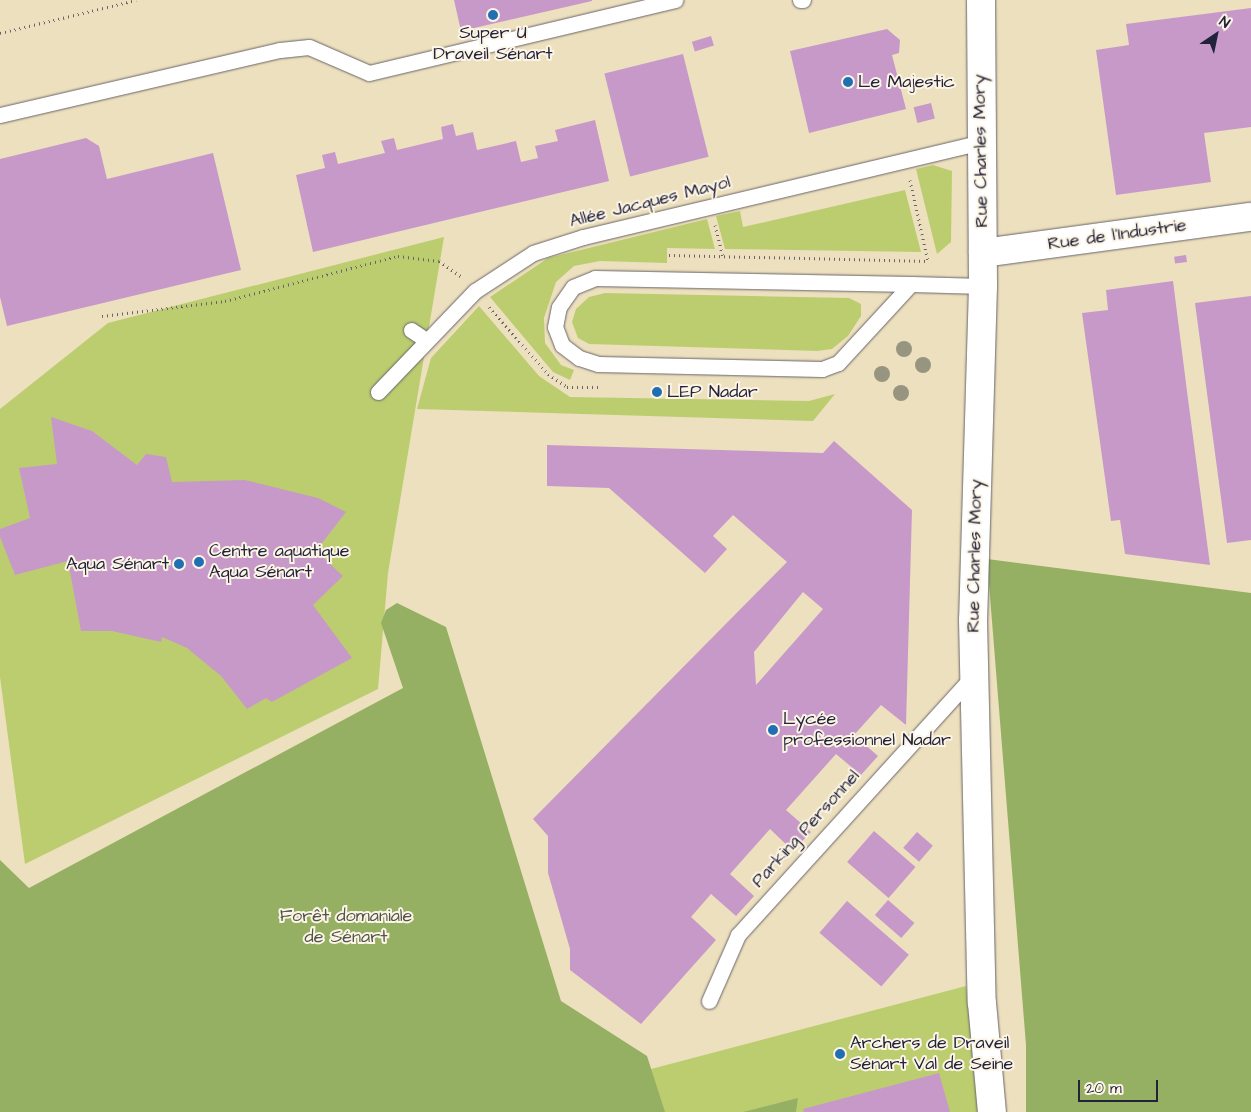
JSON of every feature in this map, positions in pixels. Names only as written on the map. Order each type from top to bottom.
[{"type":"street","name":"Rue Charles Mory","points":[[981,0],[983,286],[974,675],[982,1003],[992,1112]]},
{"type":"street","name":"Rue de l'Industrie","points":[[983,253],[1251,217]]},
{"type":"lane","points":[[0,115],[184,71],[309,46],[369,73],[675,0]]},
{"type":"lane","name":"Allée Jacques Mayol","points":[[378,392],[426,340],[476,291],[503,270],[557,244],[981,142]]},
{"type":"lane","points":[[911,284],[838,363],[822,369],[598,364],[579,358],[562,345],[555,327],[559,308],[573,287],[595,278],[911,284],[983,286]]},
{"type":"lane","points":[[410,330],[426,340]]},
{"type":"lane","name":"Parking Personnel","points":[[709,1001],[738,935],[974,675]]},
{"type":"path","points":[[0,33],[136,0]]},
{"type":"path","points":[[905,160],[928,261],[928,270]]},
{"type":"path","points":[[710,206],[723,256]]},
{"type":"path","points":[[669,255],[928,261]]},
{"type":"path","points":[[102,316],[225,301],[398,256],[439,261],[476,291],[548,374],[566,387],[606,388]]},
{"type":"green space","points":[[933,165],[952,171],[951,242],[937,254],[916,169]]},
{"type":"green space","points":[[905,190],[921,252],[725,249],[716,216],[740,211],[743,227]]},
{"type":"green space","points":[[707,219],[715,249],[667,248],[667,263],[600,261],[574,266],[556,282],[544,318],[545,343],[561,365],[574,370],[570,380],[553,372],[490,297],[548,258]]},
{"type":"green space","points":[[444,237],[388,573],[378,689],[25,864],[0,677],[0,409],[108,323]]},
{"type":"green space","points":[[605,293],[849,298],[861,304],[861,316],[848,336],[832,349],[817,351],[589,344],[578,338],[572,322],[576,309],[589,297]]},
{"type":"green space","points":[[479,306],[539,376],[570,397],[809,401],[835,394],[813,421],[417,409],[431,358]]},
{"type":"green space","points":[[987,559],[1251,593],[1251,1112],[1026,1112],[1026,1045]]},
{"type":"green space","name":"Forêt domaniale de Sénart","points":[[397,603],[446,627],[561,1001],[647,1056],[665,1112],[0,1112],[0,860],[29,888],[403,688],[381,623],[386,610]]},
{"type":"green space","name":"Archers de Draveil Sénart Val de Seine","points":[[966,986],[979,1112],[488,1112],[928,996]]},
{"type":"green space","points":[[798,1098],[796,1112],[743,1112]]},
{"type":"building","name":"Super U Draveil Sénart","points":[[454,0],[592,0],[592,1],[461,31]]},
{"type":"building","points":[[1251,8],[1251,127],[1204,133],[1211,182],[1116,195],[1096,50],[1129,45],[1126,24]]},
{"type":"building","name":"Le Majestic","points":[[887,29],[900,40],[899,53],[892,55],[906,109],[809,133],[790,51]]},
{"type":"building","points":[[711,36],[714,46],[695,51],[692,42]]},
{"type":"building","points":[[683,54],[709,157],[630,176],[604,74]]},
{"type":"building","points":[[931,103],[935,119],[917,123],[914,107]]},
{"type":"building","points":[[595,120],[609,181],[313,252],[296,175],[325,168],[322,155],[335,152],[338,164],[385,153],[381,141],[394,138],[397,150],[443,139],[441,127],[453,124],[456,136],[473,132],[477,150],[516,141],[521,162],[538,158],[535,146],[558,141],[555,130]]},
{"type":"building","points":[[86,138],[99,146],[107,179],[213,153],[241,270],[7,326],[0,297],[0,159]]},
{"type":"building","points":[[1186,255],[1187,262],[1175,264],[1174,257]]},
{"type":"building","points":[[1173,281],[1210,565],[1125,554],[1120,520],[1111,521],[1082,313],[1108,310],[1106,290]]},
{"type":"building","points":[[1251,296],[1251,540],[1227,543],[1195,303]]},
{"type":"building","name":"Centre aquatique Aqua Sénart","points":[[51,417],[92,431],[137,465],[146,454],[166,457],[172,482],[245,480],[318,498],[346,512],[316,551],[343,576],[313,605],[352,658],[272,702],[266,698],[247,709],[221,676],[187,648],[162,637],[161,642],[112,631],[81,631],[68,561],[15,575],[0,537],[0,529],[30,518],[19,468],[57,464]]},
{"type":"building","name":"Lycée professionnel Nadar","points":[[834,441],[912,510],[906,725],[881,705],[854,735],[878,756],[861,775],[836,754],[786,810],[811,832],[793,851],[770,829],[730,874],[754,896],[736,916],[711,894],[691,917],[716,940],[641,1024],[570,970],[570,949],[548,873],[548,836],[533,819],[787,562],[733,515],[713,536],[727,549],[705,573],[609,488],[547,486],[547,445],[823,453]],"holes":[[[803,592],[823,609],[756,685],[754,652]]]},
{"type":"building","points":[[874,831],[916,867],[889,898],[847,862]]},
{"type":"building","points":[[917,832],[933,846],[919,862],[903,848]]},
{"type":"building","points":[[888,900],[914,923],[901,938],[875,915]]},
{"type":"building","points":[[847,901],[909,955],[881,986],[819,933]]},
{"type":"building","points":[[939,1073],[950,1112],[804,1112],[803,1109]]},
{"type":"place","name":"Super U Draveil Sénart","points":[[493,15]]},
{"type":"place","name":"Le Majestic","points":[[848,82]]},
{"type":"place","name":"LEP Nadar","points":[[657,392]]},
{"type":"place","name":"Centre aquatique Aqua Sénart","points":[[199,562]]},
{"type":"place","name":"Aqua Sénart","points":[[179,564]]},
{"type":"place","name":"Lycée professionnel Nadar","points":[[773,730]]},
{"type":"place","name":"Archers de Draveil Sénart Val de Seine","points":[[840,1054]]}]
